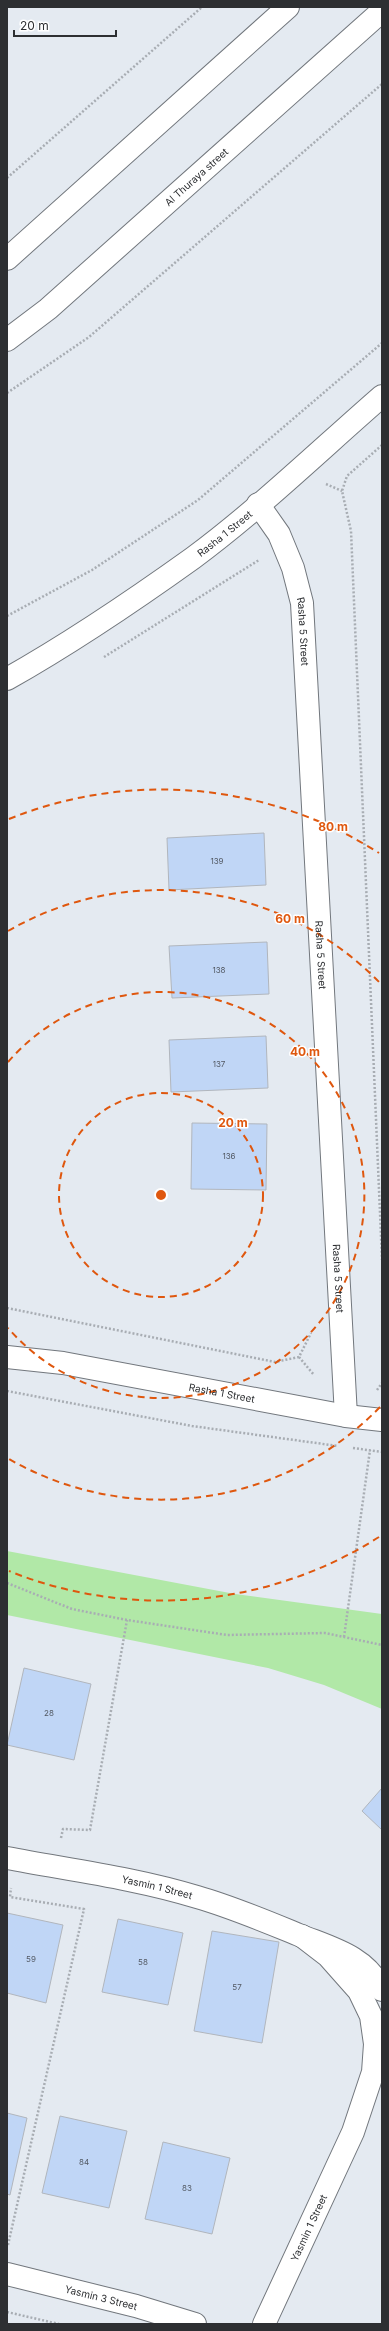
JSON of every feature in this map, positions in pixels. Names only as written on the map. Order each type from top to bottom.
[{"type":"street","points":[[7,259],[288,7]]},
{"type":"street","name":"Al Thuraya street","points":[[7,340],[48,309],[382,11]]},
{"type":"street","name":"Rasha 1 Street","points":[[7,678],[53,652],[193,557],[258,504],[382,396]]},
{"type":"street","name":"Rasha 5 Street","points":[[258,504],[279,534],[293,568],[302,603],[346,1416]]},
{"type":"street","name":"Rasha 1 Street","points":[[7,666],[53,652]]},
{"type":"street","name":"Rasha 1 Street","points":[[7,1344],[63,1363]]},
{"type":"street","name":"Rasha 1 Street","points":[[7,1357],[63,1363],[346,1416],[378,1419]]},
{"type":"street","name":"Yasmin 1 Street","points":[[11,1859],[142,1883],[197,1896],[250,1914],[302,1936],[332,1946],[358,1960],[378,1982],[382,1990]]},
{"type":"street","name":"Yasmin 1 Street","points":[[264,2324],[353,2132],[373,2072],[375,2044],[370,2016],[359,1991],[328,1956],[302,1936]]},
{"type":"street","name":"Yasmin 1 Street","points":[[353,2132],[382,2087]]},
{"type":"street","name":"Yasmin 3 Street","points":[[7,2274],[136,2306],[195,2324]]},
{"type":"path","points":[[7,178],[202,7]]},
{"type":"path","points":[[7,393],[88,337],[382,84]]},
{"type":"path","points":[[7,616],[92,570],[198,500],[382,343]]},
{"type":"path","points":[[382,445],[347,476],[342,491],[352,531],[382,1260]]},
{"type":"path","points":[[7,1308],[275,1362],[299,1356],[311,1333],[311,1325]]},
{"type":"path","points":[[7,1391],[192,1426],[339,1446]]},
{"type":"path","points":[[344,1637],[370,1450],[378,1419]]},
{"type":"path","points":[[347,1447],[382,1452]]},
{"type":"path","points":[[7,1583],[72,1609],[127,1620],[227,1635],[325,1633],[382,1645]]},
{"type":"path","points":[[55,1868],[63,1829],[90,1830],[127,1620]]},
{"type":"path","points":[[7,2247],[84,1909],[10,1897],[11,1859]]},
{"type":"path","points":[[7,2312],[59,2324]]},
{"type":"green space","points":[[7,1551],[235,1594],[382,1614],[382,1709],[324,1685],[268,1668],[7,1615]]},
{"type":"building","points":[[264,833],[266,885],[169,890],[167,838]]},
{"type":"building","points":[[267,942],[269,994],[172,998],[169,946]]},
{"type":"building","points":[[266,1036],[268,1088],[171,1092],[169,1040]]},
{"type":"building","points":[[192,1123],[267,1124],[266,1190],[191,1189]]},
{"type":"building","points":[[24,1668],[91,1684],[74,1760],[7,1745]]},
{"type":"building","points":[[382,1788],[382,1830],[362,1811]]},
{"type":"building","points":[[7,1913],[63,1925],[46,2003],[7,1993]]},
{"type":"building","points":[[118,1919],[183,1933],[168,2005],[102,1992]]},
{"type":"building","points":[[212,1931],[279,1942],[262,2043],[194,2031]]},
{"type":"building","points":[[7,2113],[27,2118],[10,2195],[7,2194]]},
{"type":"building","points":[[60,2116],[127,2131],[109,2208],[42,2193]]},
{"type":"building","points":[[163,2142],[230,2158],[212,2234],[145,2219]]}]
